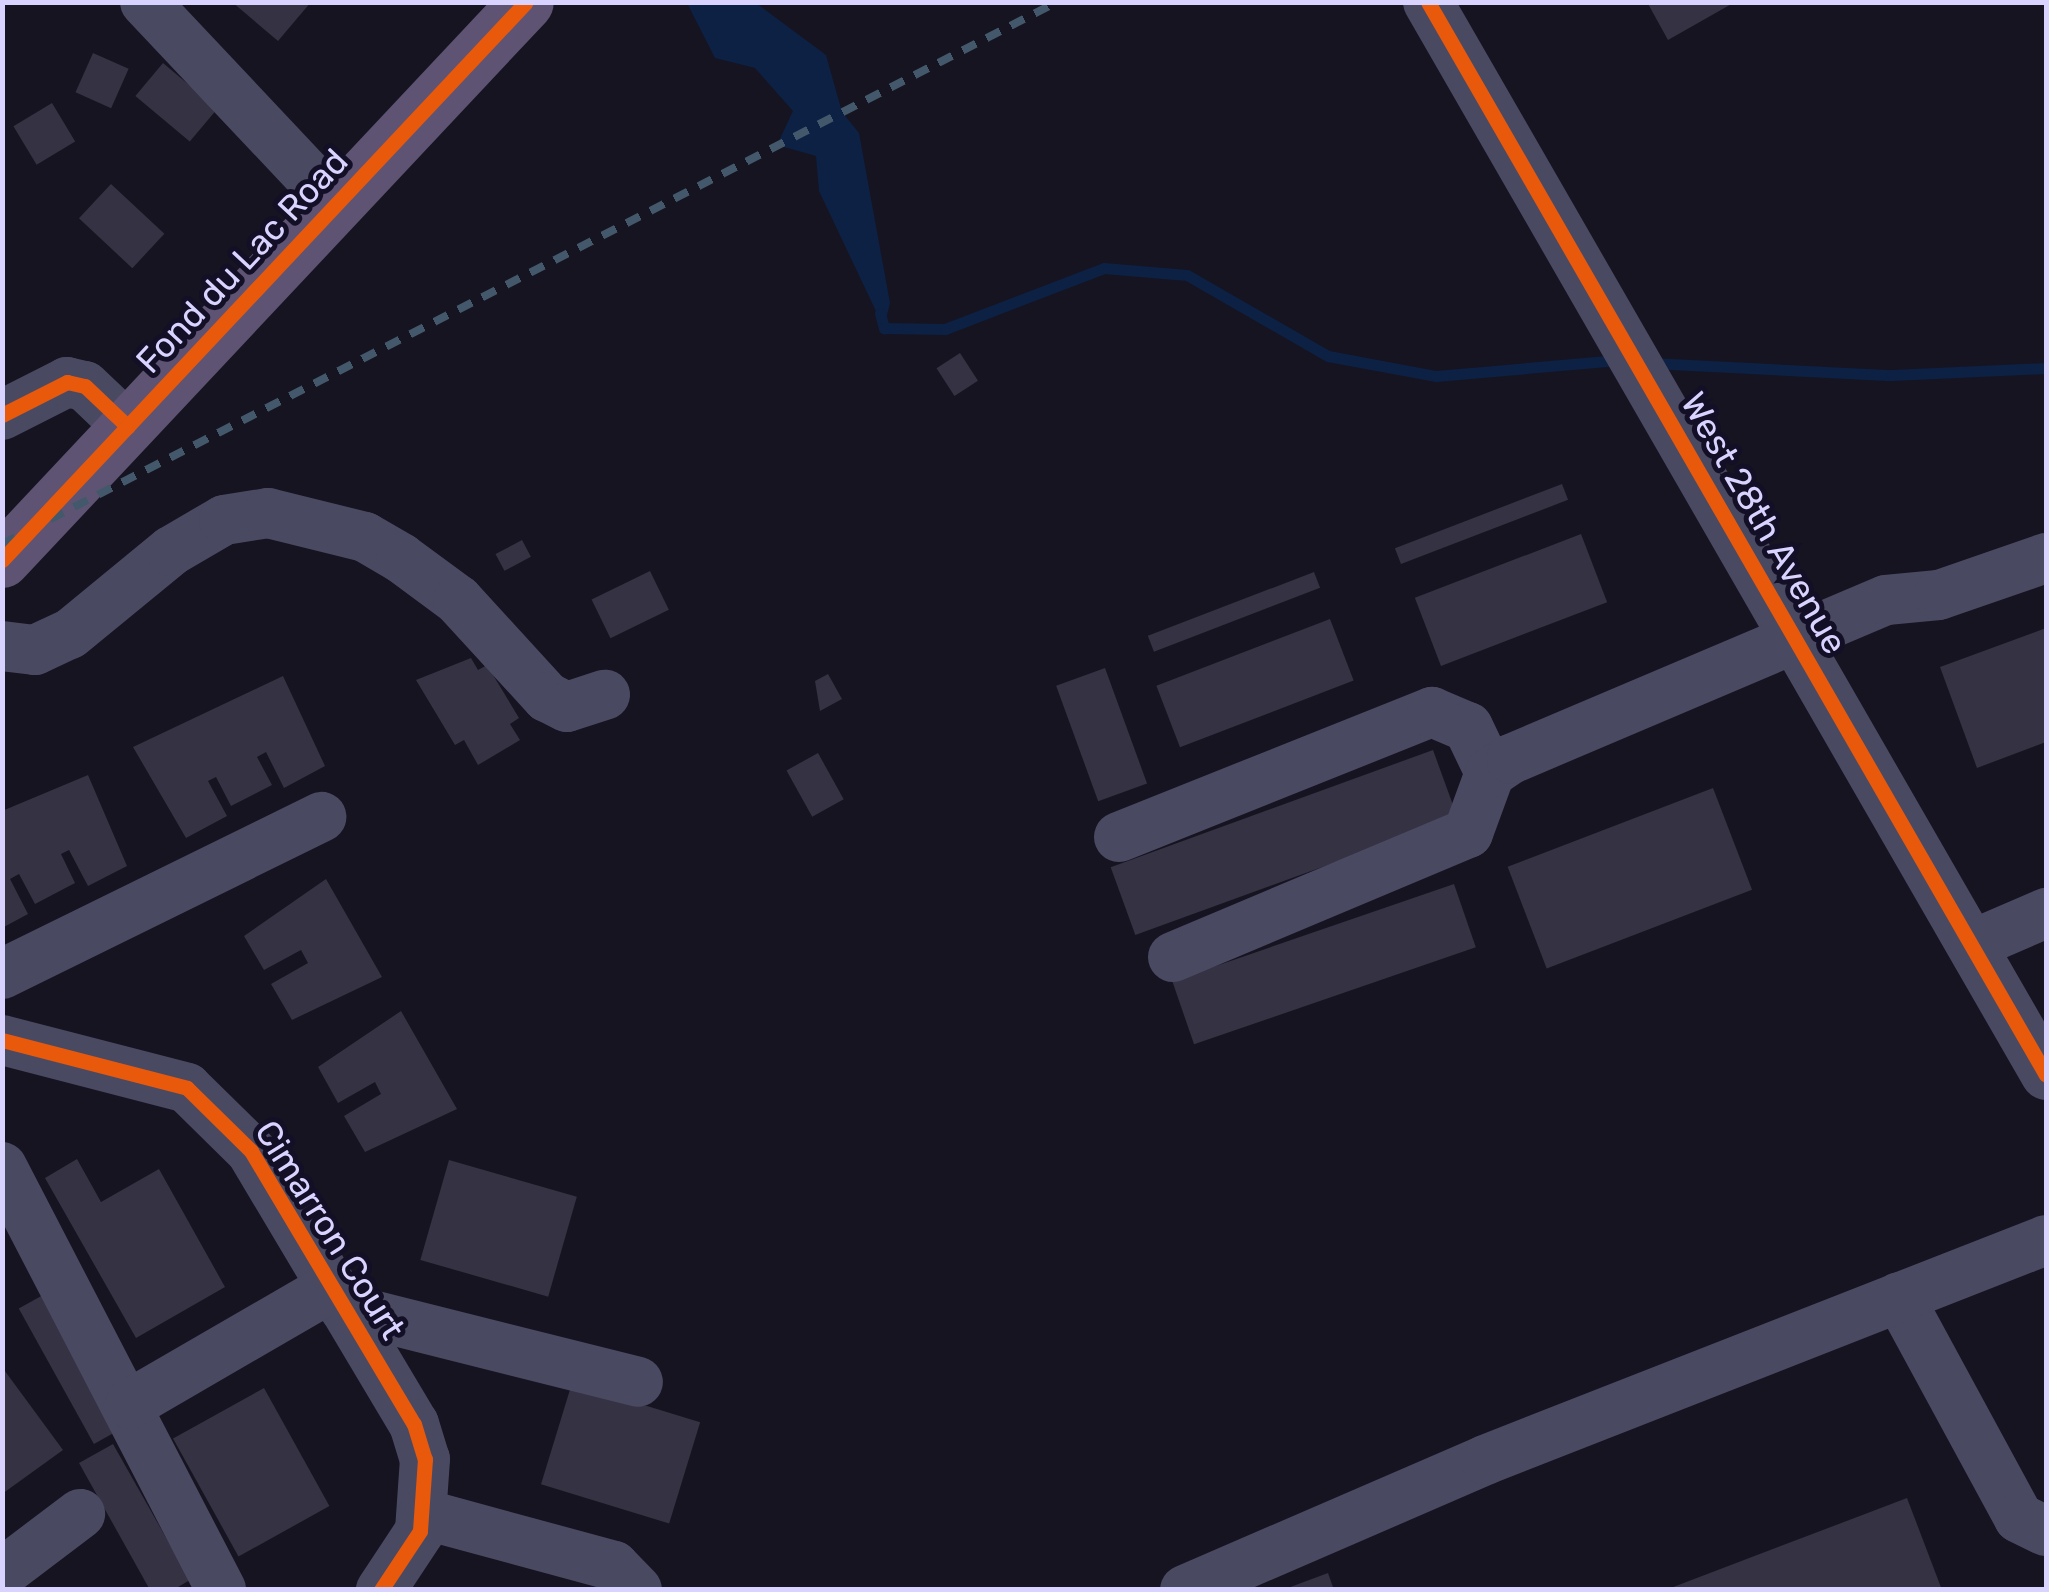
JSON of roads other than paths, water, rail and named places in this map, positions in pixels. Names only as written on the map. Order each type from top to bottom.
[{"type":"main road","name":"Fond du Lac Road","points":[[2,560],[526,2]]},
{"type":"street","points":[[145,2],[336,205]]},
{"type":"street","name":"West 28th Avenue","points":[[1428,2],[2046,1074]]},
{"type":"street","points":[[2,415],[67,382],[85,386],[128,426]]},
{"type":"street","points":[[2,646],[35,650],[70,634],[171,551],[224,520],[268,512],[365,537],[400,558],[458,600],[566,707],[606,695]]},
{"type":"street","points":[[1490,773],[1886,600],[1939,595],[2046,558]]},
{"type":"street","points":[[1119,837],[1432,712],[1468,726],[1490,773],[1468,833],[1173,957]]},
{"type":"street","points":[[2,974],[322,817]]},
{"type":"street","points":[[1972,945],[2046,913]]},
{"type":"street","name":"Cimarron Court","points":[[2,1040],[187,1088],[251,1151],[414,1424],[425,1459],[423,1514],[403,1564],[380,1590]]},
{"type":"street","points":[[2,1167],[130,1404],[221,1590]]},
{"type":"street","points":[[1185,1590],[2046,1240]]},
{"type":"street","points":[[1899,1297],[2019,1518],[2046,1531]]},
{"type":"street","points":[[130,1404],[338,1298],[638,1382]]},
{"type":"street","points":[[2,1573],[80,1514]]},
{"type":"street","points":[[423,1514],[614,1566],[637,1590]]},
{"type":"water","points":[[687,3],[756,3],[826,55],[842,112],[859,133],[890,303],[884,328],[819,191],[816,156],[777,145],[793,111],[755,68],[715,58]]},
{"type":"waterway","points":[[880,313],[884,328],[945,329],[1104,268],[1187,275],[1328,356],[1436,376],[1618,360]]},
{"type":"waterway","points":[[1651,363],[1892,375],[2046,368]]},
{"type":"railway","points":[[2,544],[1057,2]]}]
